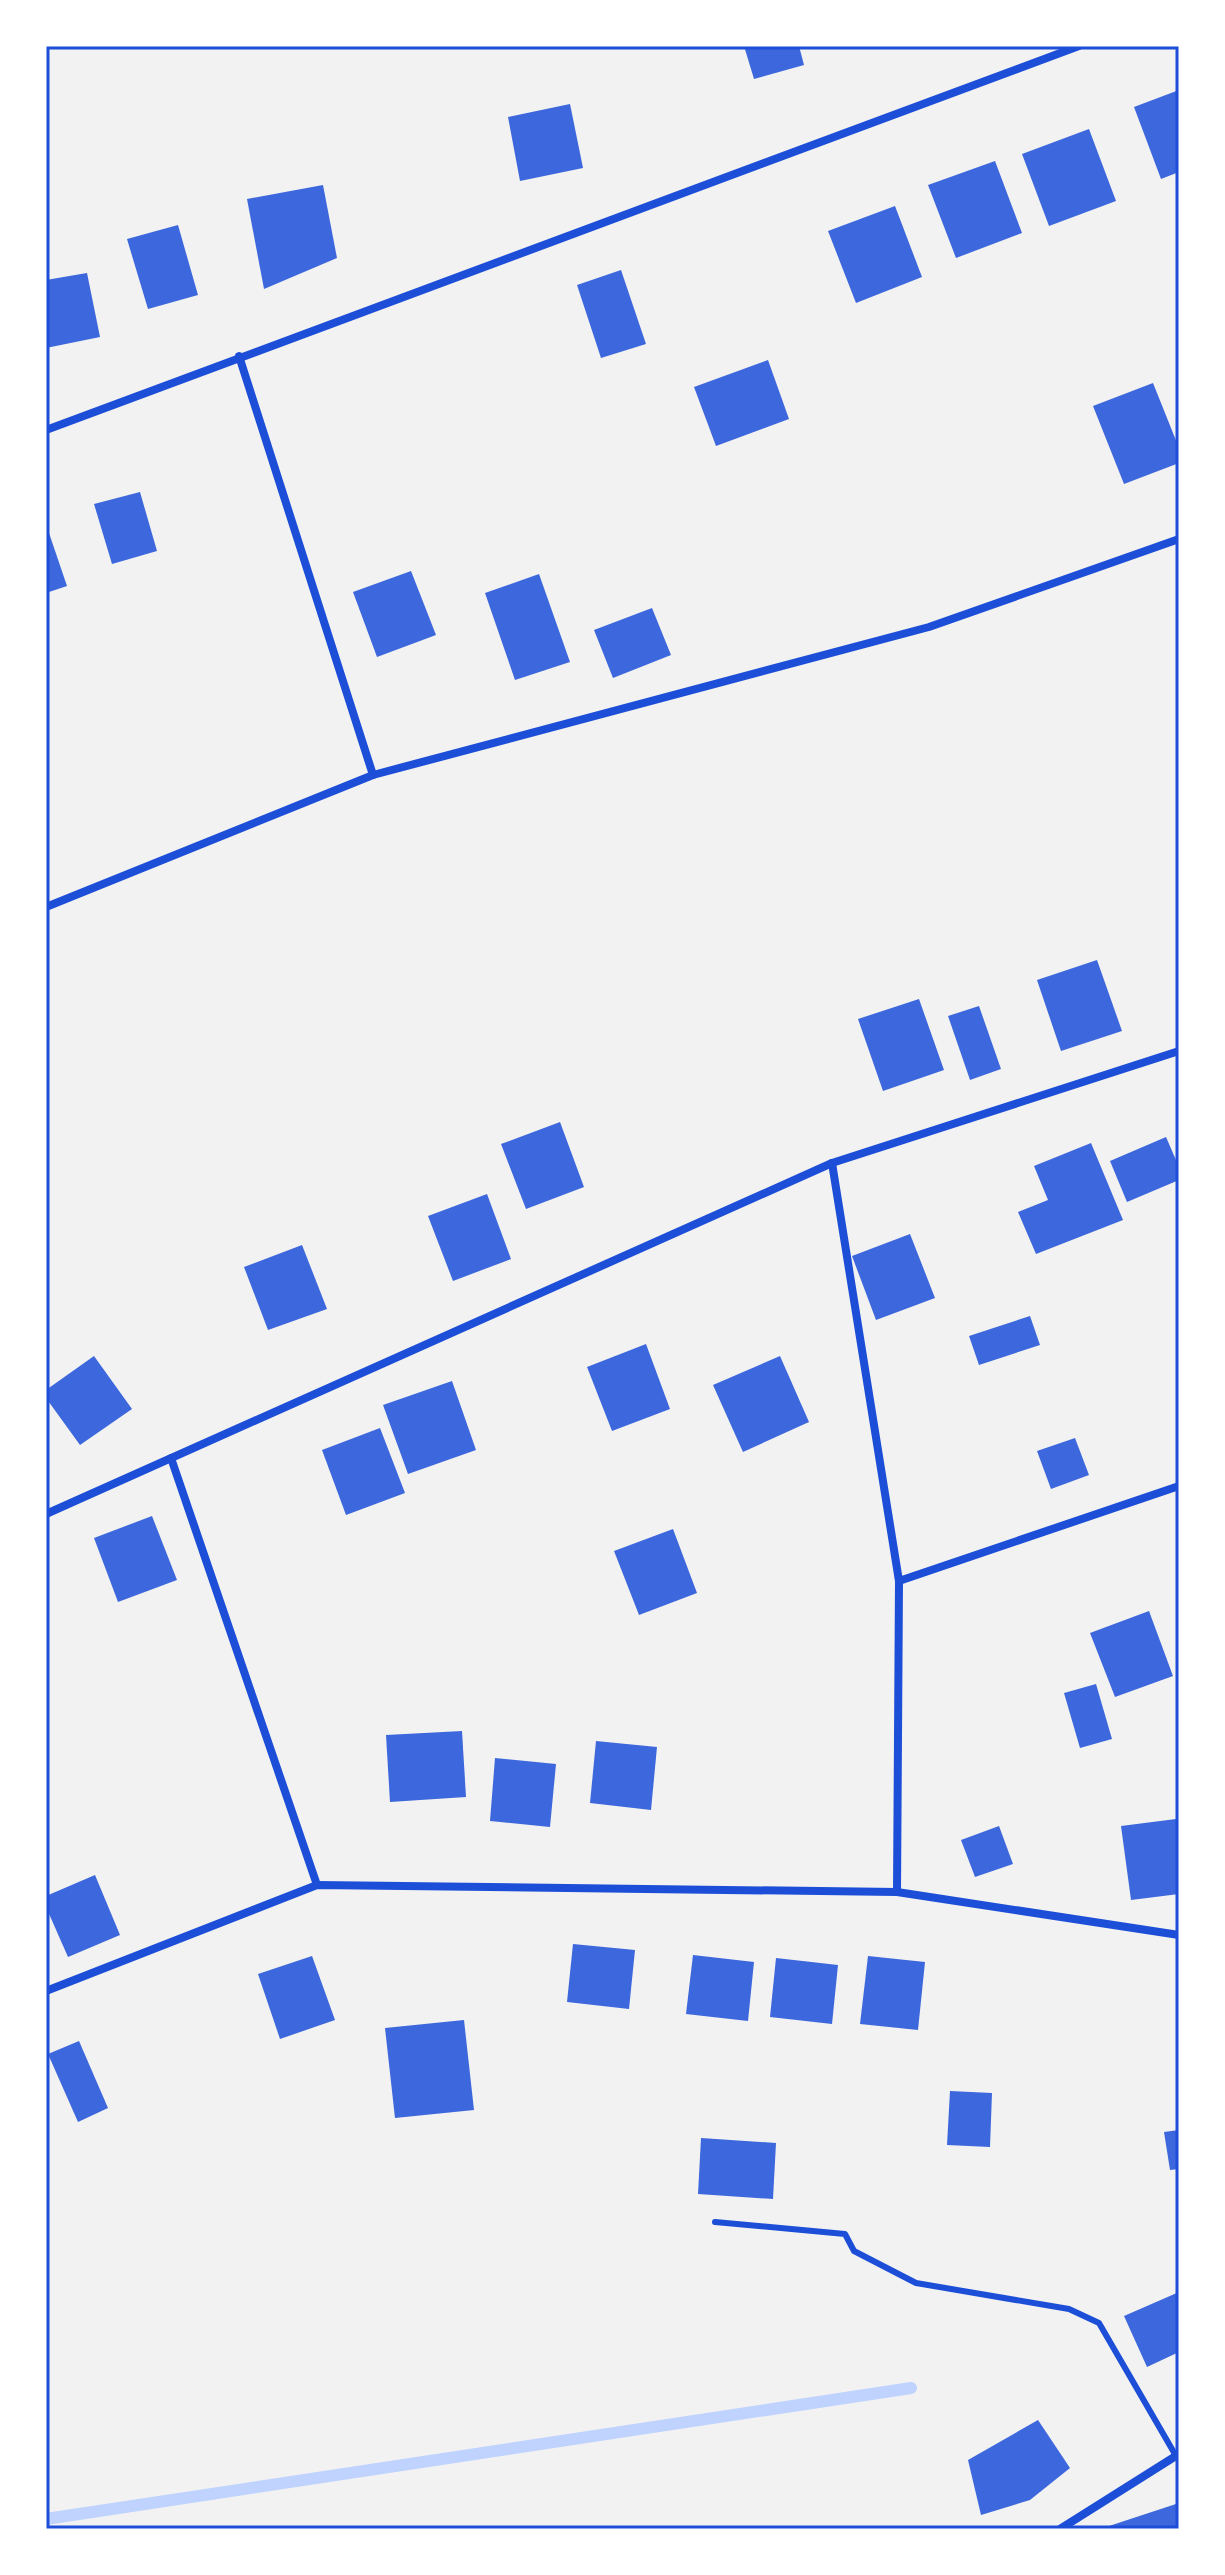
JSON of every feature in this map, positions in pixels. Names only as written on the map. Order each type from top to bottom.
[{"type":"street","points":[[46,430],[1079,46]]},
{"type":"street","points":[[239,356],[373,775]]},
{"type":"street","points":[[46,907],[373,775],[929,627],[1179,539]]},
{"type":"street","points":[[46,1514],[832,1163],[1179,1051]]},
{"type":"street","points":[[832,1163],[899,1581],[897,1892]]},
{"type":"street","points":[[171,1458],[317,1885]]},
{"type":"street","points":[[899,1581],[1179,1486]]},
{"type":"street","points":[[46,1991],[317,1885],[897,1892],[1179,1935]]},
{"type":"street","points":[[1060,2529],[1178,2455]]},
{"type":"lane","points":[[715,2222],[845,2234],[854,2251],[916,2283],[1069,2309],[1099,2323],[1178,2455]]},
{"type":"building","points":[[744,46],[799,46],[804,65],[754,79]]},
{"type":"building","points":[[1179,90],[1179,172],[1161,179],[1134,107]]},
{"type":"building","points":[[570,104],[583,168],[520,181],[508,117]]},
{"type":"building","points":[[1089,129],[1116,201],[1049,226],[1022,154]]},
{"type":"building","points":[[995,161],[1022,233],[956,258],[928,185]]},
{"type":"building","points":[[323,185],[337,258],[264,289],[247,199]]},
{"type":"building","points":[[895,206],[922,277],[856,303],[828,231]]},
{"type":"building","points":[[178,225],[198,295],[148,309],[127,239]]},
{"type":"building","points":[[621,270],[646,344],[601,358],[577,285]]},
{"type":"building","points":[[87,273],[100,337],[46,348],[46,280]]},
{"type":"building","points":[[768,360],[789,419],[716,446],[694,387]]},
{"type":"building","points":[[1153,383],[1179,448],[1179,463],[1124,484],[1093,406]]},
{"type":"building","points":[[140,492],[157,551],[112,564],[94,504]]},
{"type":"building","points":[[49,533],[67,586],[46,593],[46,534]]},
{"type":"building","points":[[411,571],[436,635],[377,657],[353,592]]},
{"type":"building","points":[[539,574],[570,662],[515,680],[485,593]]},
{"type":"building","points":[[652,608],[671,655],[613,678],[594,630]]},
{"type":"building","points":[[1097,960],[1122,1031],[1061,1051],[1037,980]]},
{"type":"building","points":[[919,999],[944,1070],[883,1091],[858,1019]]},
{"type":"building","points":[[979,1006],[1001,1069],[970,1080],[948,1016]]},
{"type":"building","points":[[560,1122],[584,1187],[526,1209],[501,1144]]},
{"type":"building","points":[[1166,1137],[1179,1167],[1179,1180],[1127,1202],[1110,1161]]},
{"type":"building","points":[[1091,1143],[1123,1220],[1036,1254],[1018,1212],[1048,1200],[1034,1166]]},
{"type":"building","points":[[487,1194],[511,1259],[453,1281],[428,1216]]},
{"type":"building","points":[[910,1234],[935,1298],[876,1320],[852,1256]]},
{"type":"building","points":[[302,1245],[327,1309],[268,1330],[244,1267]]},
{"type":"building","points":[[1030,1316],[1040,1345],[979,1365],[969,1336]]},
{"type":"building","points":[[646,1344],[670,1409],[612,1431],[587,1367]]},
{"type":"building","points":[[94,1356],[132,1409],[80,1445],[46,1398],[46,1390]]},
{"type":"building","points":[[780,1356],[809,1422],[743,1452],[713,1385]]},
{"type":"building","points":[[452,1381],[476,1450],[408,1474],[383,1405]]},
{"type":"building","points":[[380,1428],[405,1493],[346,1515],[322,1450]]},
{"type":"building","points":[[1075,1438],[1089,1475],[1051,1489],[1037,1451]]},
{"type":"building","points":[[152,1516],[177,1580],[118,1602],[94,1538]]},
{"type":"building","points":[[673,1529],[697,1593],[639,1615],[614,1551]]},
{"type":"building","points":[[1149,1611],[1173,1676],[1115,1697],[1090,1633]]},
{"type":"building","points":[[1096,1684],[1112,1739],[1080,1748],[1064,1693]]},
{"type":"building","points":[[462,1731],[466,1797],[390,1802],[386,1735]]},
{"type":"building","points":[[596,1741],[657,1747],[651,1810],[590,1803]]},
{"type":"building","points":[[495,1758],[556,1764],[550,1827],[490,1821]]},
{"type":"building","points":[[1176,1819],[1179,1894],[1131,1900],[1121,1826]]},
{"type":"building","points":[[999,1826],[1013,1864],[975,1877],[961,1840]]},
{"type":"building","points":[[95,1875],[120,1935],[68,1957],[46,1907],[46,1896]]},
{"type":"building","points":[[573,1944],[635,1950],[629,2009],[567,2002]]},
{"type":"building","points":[[693,1955],[754,1962],[748,2021],[686,2014]]},
{"type":"building","points":[[312,1956],[335,2020],[280,2039],[258,1974]]},
{"type":"building","points":[[868,1956],[925,1962],[918,2030],[860,2024]]},
{"type":"building","points":[[776,1958],[838,1965],[832,2024],[770,2017]]},
{"type":"building","points":[[464,2020],[474,2110],[395,2118],[385,2028]]},
{"type":"building","points":[[79,2041],[108,2108],[78,2122],[48,2054]]},
{"type":"building","points":[[950,2091],[992,2093],[990,2147],[947,2145]]},
{"type":"building","points":[[1179,2130],[1179,2169],[1170,2170],[1164,2132]]},
{"type":"building","points":[[701,2138],[776,2143],[773,2199],[698,2194]]},
{"type":"building","points":[[1179,2292],[1179,2352],[1147,2367],[1124,2316]]},
{"type":"building","points":[[1038,2420],[1070,2468],[1030,2500],[981,2515],[968,2460]]},
{"type":"building","points":[[1179,2503],[1179,2529],[1103,2529],[1103,2528]]},
{"type":"waterway","points":[[46,2519],[911,2388]]}]
